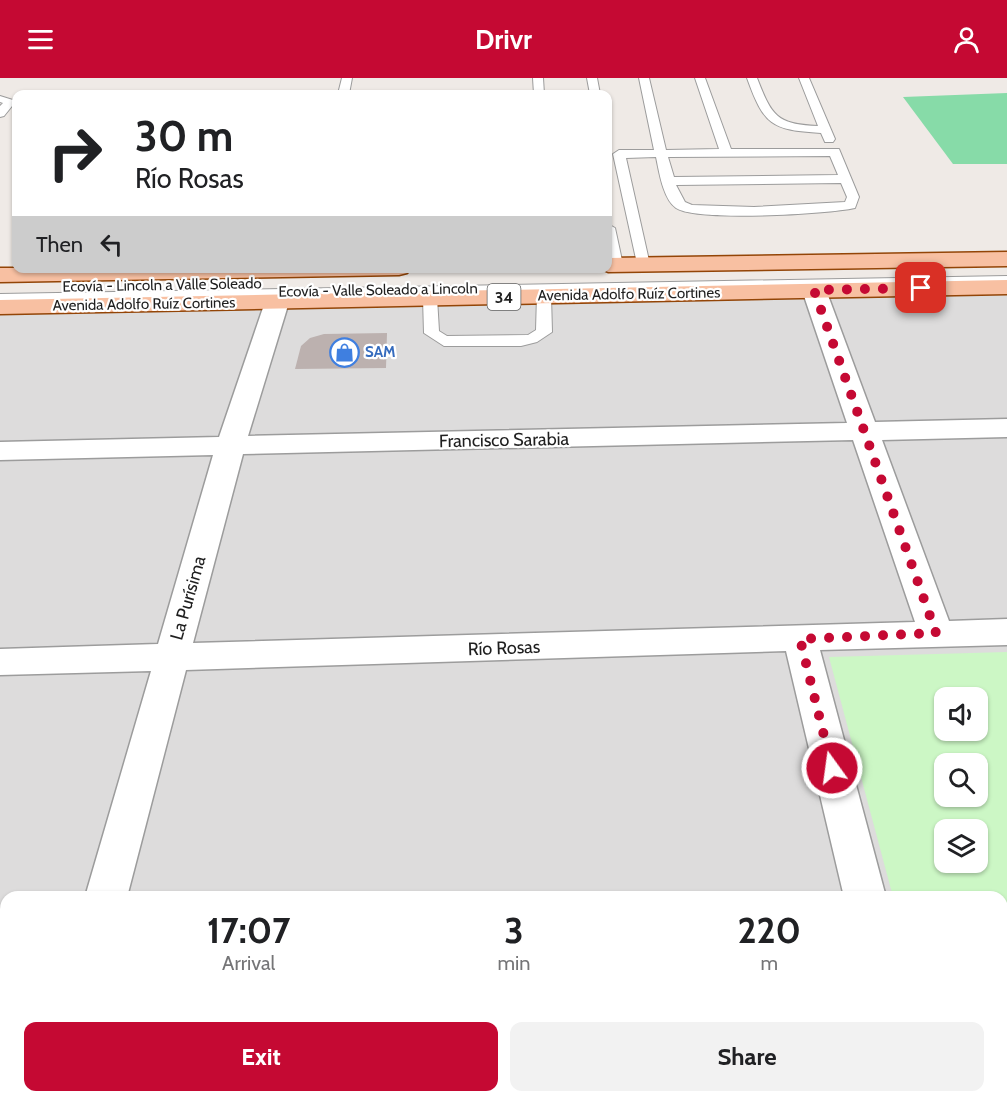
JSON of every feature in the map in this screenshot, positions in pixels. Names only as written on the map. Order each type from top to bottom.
[{"type":"main road","name":"Avenida Adolfo Ruíz Cortines","points":[[612,265],[1007,259]]},
{"type":"main road","name":"Avenida Adolfo Ruíz Cortines","points":[[0,275],[102,273]]},
{"type":"main road","name":"Avenida Adolfo Ruíz Cortines","points":[[0,307],[1007,287]]},
{"type":"street","points":[[814,290],[936,633]]},
{"type":"street","name":"La Purísima","points":[[108,891],[230,447],[277,302]]},
{"type":"street","name":"Francisco Sarabia","points":[[0,451],[1007,428]]},
{"type":"street","name":"Río Rosas","points":[[0,662],[1007,632]]},
{"type":"street","points":[[800,639],[863,891]]},
{"type":"lane","points":[[644,78],[673,196],[681,206],[706,210],[845,207],[850,205],[853,197],[804,78]]},
{"type":"lane","points":[[700,78],[726,153]]},
{"type":"lane","points":[[752,78],[764,111],[772,121],[797,128],[825,130]]},
{"type":"lane","points":[[0,99],[10,101],[0,114]]},
{"type":"lane","points":[[612,148],[619,154],[643,265]]},
{"type":"lane","points":[[619,154],[835,152]]},
{"type":"lane","points":[[669,181],[846,179]]},
{"type":"lane","name":"Ecovía - Lincoln a Valle Soleado","points":[[0,287],[1007,271]]},
{"type":"lane","name":"Ecovía - Valle Soleado a Lincoln","points":[[0,298],[1007,280]]},
{"type":"lane","points":[[430,298],[432,333],[436,338],[520,341],[531,339],[544,332],[544,296]]},
{"type":"shaded area","points":[[1007,277],[1007,891],[0,891],[0,295]]},
{"type":"green space","points":[[1007,93],[1007,164],[953,164],[903,97]]},
{"type":"green space","points":[[1007,652],[1007,891],[891,891],[829,657]]},
{"type":"building","points":[[387,333],[386,368],[295,369],[301,346],[310,338],[324,334]]},
{"type":"place","name":"SAM","points":[[344,352]]},
{"type":"route","points":[[832,768],[800,639],[936,633],[814,290],[921,288]]}]
